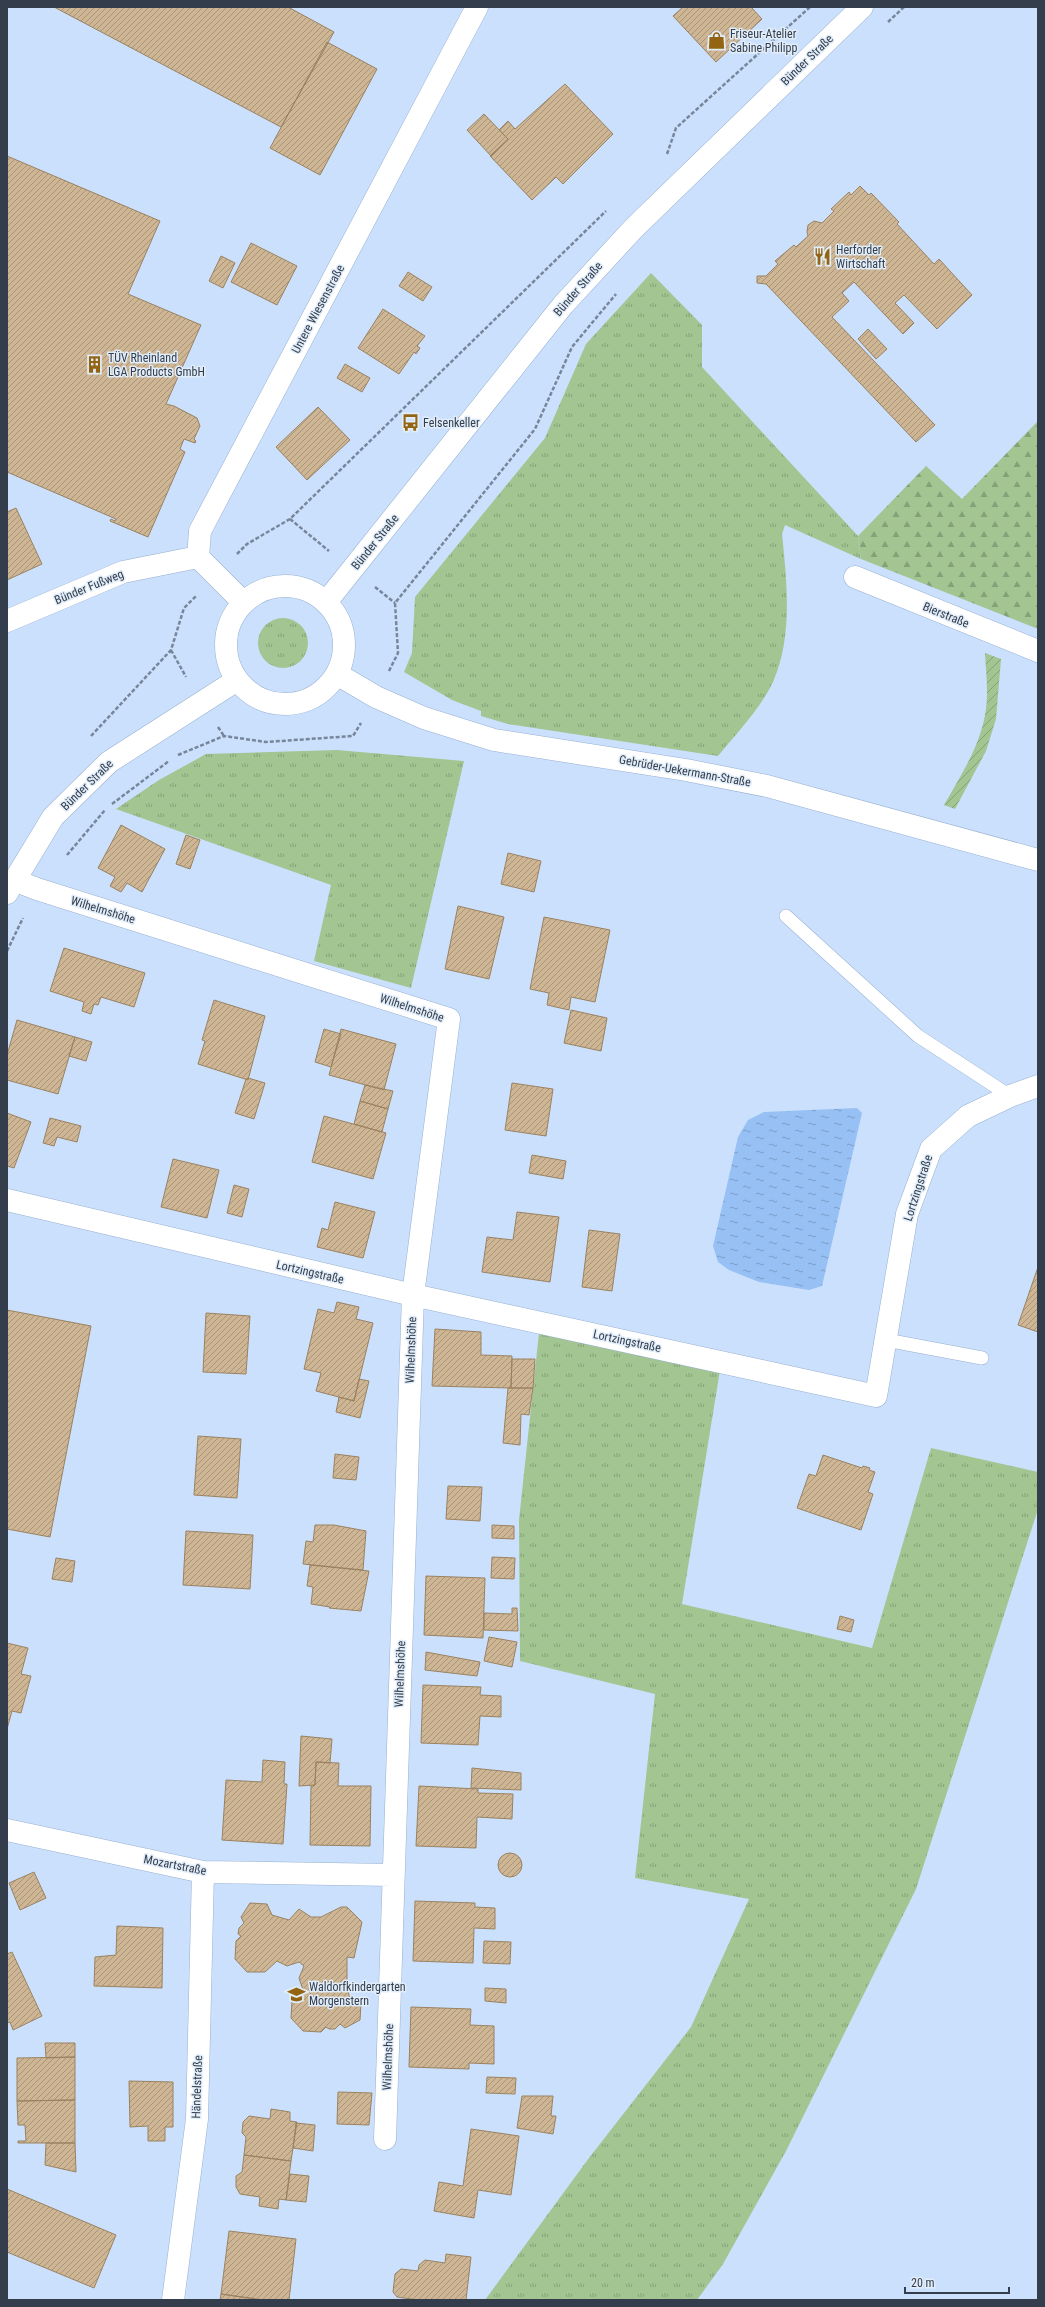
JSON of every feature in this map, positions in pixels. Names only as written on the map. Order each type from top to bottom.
[{"type":"street","name":"Untere Wiesenstraße","points":[[198,557],[200,531],[477,7]]},
{"type":"street","name":"Bünder Straße","points":[[326,601],[563,305],[634,228],[862,7]]},
{"type":"street","points":[[198,557],[243,602]]},
{"type":"street","name":"Bünder Fußweg","points":[[7,621],[122,572],[198,557]]},
{"type":"street","name":"Bierstraße","points":[[855,577],[1038,651]]},
{"type":"street","points":[[285,585],[307,589],[326,601],[341,623],[345,648],[337,674],[322,692],[300,702],[277,704],[254,696],[237,680],[228,660],[226,640],[231,620],[243,602],[262,589],[285,585]]},
{"type":"street","name":"Gebrüder-Uekermann-Straße","points":[[337,674],[376,697],[424,718],[494,740],[678,769],[767,786],[1038,860]]},
{"type":"street","name":"Bünder Straße","points":[[10,887],[53,817],[109,762],[237,680]]},
{"type":"street","name":"Wilhelmshöhe","points":[[10,887],[37,890],[449,1019],[413,1295],[385,2139]]},
{"type":"street","name":"Lortzingstraße","points":[[7,1200],[413,1295],[876,1396],[907,1214],[931,1149],[968,1116],[1010,1096],[1038,1086]]},
{"type":"street","name":"Mozartstraße","points":[[7,1830],[203,1872],[393,1875]]},
{"type":"street","name":"Händelstraße","points":[[173,2300],[197,2120],[203,1872]]},
{"type":"lane","points":[[786,916],[918,1036],[1010,1096]]},
{"type":"lane","points":[[886,1340],[982,1358]]},
{"type":"path","points":[[661,159],[666,154],[676,128],[810,7]]},
{"type":"path","points":[[886,24],[904,7]]},
{"type":"path","points":[[88,739],[171,650],[184,608],[247,544],[290,519],[610,207]]},
{"type":"path","points":[[176,756],[224,736],[266,742],[354,736],[398,653],[395,603],[535,429],[572,347],[617,294]]},
{"type":"path","points":[[7,951],[37,890],[109,806],[170,760]]},
{"type":"green space","points":[[651,273],[702,325],[702,367],[858,536],[861,559],[785,525],[782,534],[786,571],[787,609],[784,646],[779,664],[773,682],[762,702],[718,756],[508,724],[481,716],[481,711],[452,700],[404,672],[412,653],[415,597],[545,438],[586,344]]},
{"type":"green space","points":[[1038,421],[1038,629],[861,559],[858,536],[926,466],[962,499]]},
{"type":"green space","points":[[278,618],[288,618],[301,625],[308,638],[308,648],[301,661],[288,668],[278,668],[269,664],[262,657],[258,648],[258,638],[262,629],[269,622]]},
{"type":"green space","points":[[985,653],[1001,659],[996,719],[986,751],[955,809],[944,805],[974,751],[985,715],[987,692]]},
{"type":"green space","points":[[337,750],[464,761],[411,988],[314,961],[331,885],[116,809],[159,780],[206,754]]},
{"type":"green space","points":[[539,1333],[720,1370],[682,1604],[872,1648],[931,1448],[1038,1472],[1038,1509],[916,1889],[786,2151],[723,2264],[697,2300],[485,2300],[589,2158],[691,2027],[749,1899],[635,1878],[655,1694],[520,1661],[519,1520]]},
{"type":"water","points":[[857,1108],[862,1113],[822,1286],[809,1290],[759,1282],[729,1270],[718,1262],[713,1246],[738,1137],[748,1120],[764,1112]]},
{"type":"building","points":[[54,7],[288,7],[334,32],[281,127]]},
{"type":"building","name":"Friseur-Atelier Sabine Philipp","points":[[683,7],[751,7],[762,19],[716,62],[673,16]]},
{"type":"building","points":[[327,42],[377,69],[320,175],[270,148]]},
{"type":"building","points":[[565,84],[613,134],[563,184],[556,177],[532,200],[490,156],[508,139],[499,130],[508,121],[515,129]]},
{"type":"building","points":[[484,114],[508,139],[491,156],[467,130]]},
{"type":"building","name":"TÜV Rheinland LGA Products GmbH","points":[[7,156],[160,221],[128,294],[201,325],[166,404],[174,406],[197,418],[200,426],[194,439],[196,441],[195,443],[184,439],[180,449],[185,452],[148,537],[110,521],[111,519],[115,521],[116,519],[7,472]]},
{"type":"building","points":[[860,186],[869,195],[871,193],[899,222],[897,224],[934,264],[939,259],[972,295],[937,329],[904,295],[895,303],[914,323],[903,334],[854,282],[842,293],[849,301],[832,317],[935,425],[916,442],[766,284],[757,283],[757,276],[766,276],[778,264],[775,261],[794,245],[796,247],[808,236],[808,225],[814,221],[822,223],[834,211],[831,209],[849,192],[851,195]]},
{"type":"building","points":[[251,243],[297,266],[277,305],[231,282]]},
{"type":"building","points":[[221,256],[235,263],[223,288],[209,281]]},
{"type":"building","points":[[408,272],[432,287],[423,301],[399,286]]},
{"type":"building","points":[[383,309],[425,336],[417,346],[420,348],[416,354],[414,352],[399,374],[358,348]]},
{"type":"building","points":[[868,329],[887,349],[876,359],[858,339]]},
{"type":"building","points":[[345,364],[370,378],[362,392],[337,378]]},
{"type":"building","points":[[318,407],[350,440],[307,480],[276,447]]},
{"type":"building","points":[[16,508],[42,564],[7,580],[7,512]]},
{"type":"building","points":[[121,825],[165,849],[142,892],[127,883],[121,892],[110,886],[115,877],[98,868]]},
{"type":"building","points":[[186,835],[200,840],[190,869],[176,864]]},
{"type":"building","points":[[508,853],[541,861],[534,892],[501,884]]},
{"type":"building","points":[[458,906],[504,917],[489,979],[445,969]]},
{"type":"building","points":[[544,917],[610,930],[595,1002],[571,997],[569,1010],[547,1005],[549,993],[530,989]]},
{"type":"building","points":[[64,948],[145,973],[134,1007],[101,997],[98,1005],[94,1004],[91,1014],[82,1011],[84,1002],[50,991]]},
{"type":"building","points":[[214,1000],[265,1016],[248,1080],[198,1064],[205,1041],[202,1040]]},
{"type":"building","points":[[571,1010],[607,1018],[601,1051],[564,1043]]},
{"type":"building","points":[[17,1020],[75,1037],[58,1094],[7,1080],[7,1055]]},
{"type":"building","points":[[324,1029],[341,1034],[331,1067],[315,1062]]},
{"type":"building","points":[[341,1029],[396,1044],[384,1090],[329,1075]]},
{"type":"building","points":[[75,1037],[92,1042],[86,1061],[69,1056]]},
{"type":"building","points":[[248,1078],[265,1083],[254,1119],[235,1113],[246,1079]]},
{"type":"building","points":[[512,1083],[553,1089],[546,1136],[505,1130]]},
{"type":"building","points":[[365,1085],[393,1091],[388,1109],[360,1101]]},
{"type":"building","points":[[360,1101],[388,1109],[382,1132],[354,1124]]},
{"type":"building","points":[[7,1113],[31,1122],[14,1168],[7,1166]]},
{"type":"building","points":[[324,1116],[386,1133],[373,1179],[312,1162]]},
{"type":"building","points":[[50,1118],[81,1126],[77,1142],[57,1137],[54,1146],[43,1143]]},
{"type":"building","points":[[532,1155],[566,1161],[563,1179],[529,1173]]},
{"type":"building","points":[[173,1159],[219,1170],[207,1218],[161,1207]]},
{"type":"building","points":[[234,1185],[249,1189],[242,1217],[227,1213]]},
{"type":"building","points":[[335,1202],[375,1212],[363,1258],[317,1247],[322,1228],[328,1230]]},
{"type":"building","points":[[517,1212],[559,1217],[550,1282],[482,1272],[487,1237],[513,1240]]},
{"type":"building","points":[[589,1230],[620,1234],[612,1291],[582,1287]]},
{"type":"building","points":[[1038,1267],[1038,1332],[1018,1325]]},
{"type":"building","points":[[337,1302],[359,1307],[356,1319],[373,1323],[354,1401],[316,1391],[321,1373],[304,1369],[318,1309],[334,1313]]},
{"type":"building","points":[[7,1310],[91,1326],[50,1537],[7,1529]]},
{"type":"building","points":[[206,1313],[250,1316],[246,1374],[203,1372]]},
{"type":"building","points":[[435,1329],[481,1332],[481,1355],[512,1356],[511,1388],[432,1386]]},
{"type":"building","points":[[512,1359],[535,1359],[533,1388],[511,1388]]},
{"type":"building","points":[[359,1379],[369,1381],[360,1418],[336,1412],[339,1397],[354,1401]]},
{"type":"building","points":[[508,1388],[533,1388],[529,1415],[521,1414],[520,1445],[503,1443]]},
{"type":"building","points":[[198,1436],[241,1439],[237,1498],[194,1495]]},
{"type":"building","points":[[335,1454],[359,1457],[356,1480],[333,1478]]},
{"type":"building","points":[[823,1455],[862,1468],[863,1466],[870,1468],[869,1470],[875,1472],[868,1492],[873,1494],[861,1530],[797,1508],[809,1474],[816,1476]]},
{"type":"building","points":[[448,1486],[482,1487],[480,1521],[446,1519]]},
{"type":"building","points":[[315,1525],[334,1525],[366,1531],[363,1570],[303,1564],[306,1541],[313,1542]]},
{"type":"building","points":[[492,1525],[514,1526],[514,1539],[492,1538]]},
{"type":"building","points":[[186,1531],[253,1535],[250,1589],[183,1585]]},
{"type":"building","points":[[492,1557],[515,1558],[514,1579],[491,1578]]},
{"type":"building","points":[[56,1558],[75,1561],[72,1582],[52,1579]]},
{"type":"building","points":[[310,1565],[369,1571],[361,1611],[329,1608],[330,1607],[311,1604],[313,1587],[307,1586]]},
{"type":"building","points":[[426,1576],[485,1578],[483,1638],[424,1635]]},
{"type":"building","points":[[512,1608],[517,1608],[518,1631],[484,1630],[484,1613],[512,1614]]},
{"type":"building","points":[[840,1616],[854,1620],[851,1632],[837,1629]]},
{"type":"building","points":[[489,1637],[517,1642],[512,1667],[484,1661]]},
{"type":"building","points":[[7,1643],[28,1648],[21,1674],[31,1676],[21,1713],[12,1711],[7,1729]]},
{"type":"building","points":[[426,1652],[480,1662],[477,1676],[425,1670]]},
{"type":"building","points":[[423,1685],[481,1687],[480,1695],[501,1696],[501,1717],[480,1716],[478,1745],[421,1743]]},
{"type":"building","points":[[301,1736],[332,1739],[330,1763],[316,1762],[315,1785],[299,1786]]},
{"type":"building","points":[[263,1760],[285,1762],[284,1784],[287,1784],[283,1844],[222,1840],[226,1780],[262,1782]]},
{"type":"building","points":[[316,1762],[339,1763],[338,1786],[371,1786],[370,1846],[310,1845],[311,1786],[315,1785]]},
{"type":"building","points":[[472,1768],[521,1773],[521,1790],[471,1788]]},
{"type":"building","points":[[419,1786],[478,1789],[478,1793],[513,1794],[512,1819],[477,1817],[476,1848],[416,1846]]},
{"type":"building","points":[[510,1853],[518,1857],[522,1865],[518,1873],[510,1877],[502,1873],[498,1865],[502,1857]]},
{"type":"building","points":[[34,1872],[46,1898],[20,1910],[9,1883]]},
{"type":"building","points":[[415,1901],[475,1903],[475,1907],[495,1908],[495,1929],[474,1928],[473,1963],[413,1961]]},
{"type":"building","points":[[250,1903],[267,1904],[272,1915],[289,1920],[299,1909],[311,1917],[321,1917],[341,1907],[347,1907],[362,1922],[354,1958],[347,1957],[347,1981],[349,1996],[361,2003],[360,2020],[345,2028],[340,2024],[335,2029],[329,2029],[326,2027],[321,2032],[303,2031],[291,2018],[292,2001],[303,1990],[299,1978],[304,1966],[299,1962],[287,1966],[277,1961],[265,1972],[247,1972],[235,1959],[236,1941],[241,1936],[238,1934],[239,1928],[244,1923],[241,1917]]},
{"type":"building","points":[[117,1926],[163,1928],[162,1988],[94,1986],[95,1957],[116,1955]]},
{"type":"building","points":[[484,1941],[511,1942],[510,1964],[483,1963]]},
{"type":"building","points":[[12,1952],[42,2016],[13,2030],[10,2022],[7,2023],[7,1954]]},
{"type":"building","points":[[485,1988],[506,1989],[506,2003],[485,2001]]},
{"type":"building","points":[[411,2007],[471,2009],[470,2025],[494,2026],[494,2064],[469,2063],[469,2069],[409,2067]]},
{"type":"building","points":[[45,2043],[75,2043],[75,2057],[46,2058]]},
{"type":"building","points":[[75,2057],[75,2100],[17,2101],[17,2058]]},
{"type":"building","points":[[487,2077],[516,2078],[515,2094],[486,2093]]},
{"type":"building","points":[[129,2081],[173,2082],[173,2127],[165,2127],[165,2141],[148,2141],[148,2126],[130,2127]]},
{"type":"building","points":[[338,2092],[372,2093],[369,2125],[337,2124]]},
{"type":"building","points":[[522,2096],[553,2096],[551,2116],[556,2116],[553,2134],[517,2128]]},
{"type":"building","points":[[75,2100],[75,2143],[18,2143],[18,2141],[26,2141],[25,2125],[18,2125],[17,2101]]},
{"type":"building","points":[[271,2109],[290,2112],[290,2121],[297,2122],[291,2161],[244,2155],[246,2137],[242,2133],[243,2122],[249,2116],[270,2119]]},
{"type":"building","points":[[296,2123],[315,2125],[313,2151],[293,2148]]},
{"type":"building","points":[[471,2129],[519,2136],[511,2195],[478,2190],[474,2218],[434,2211],[439,2182],[463,2186]]},
{"type":"building","points":[[46,2143],[75,2143],[76,2172],[45,2165]]},
{"type":"building","points":[[244,2155],[291,2161],[286,2200],[279,2199],[278,2209],[259,2206],[260,2197],[240,2194],[236,2187],[236,2176],[242,2172]]},
{"type":"building","points":[[290,2174],[309,2176],[306,2202],[286,2200]]},
{"type":"building","points":[[7,2189],[116,2235],[94,2288],[7,2252]]},
{"type":"building","points":[[229,2231],[296,2239],[289,2300],[264,2300],[221,2294]]},
{"type":"building","points":[[446,2254],[471,2257],[466,2300],[418,2300],[397,2297],[393,2292],[395,2274],[401,2269],[418,2271],[419,2265],[425,2260],[445,2263]]},
{"type":"building","points":[[221,2294],[255,2299],[255,2300],[220,2300]]},
{"type":"place","name":"Friseur-Atelier Sabine Philipp","points":[[717,41]]},
{"type":"place","name":"Herforder Wirtschaft","points":[[823,257]]},
{"type":"place","name":"TÜV Rheinland LGA Products GmbH","points":[[95,365]]},
{"type":"place","name":"Felsenkeller","points":[[410,423]]},
{"type":"place","name":"Waldorfkindergarten Morgenstern","points":[[296,1994]]}]
